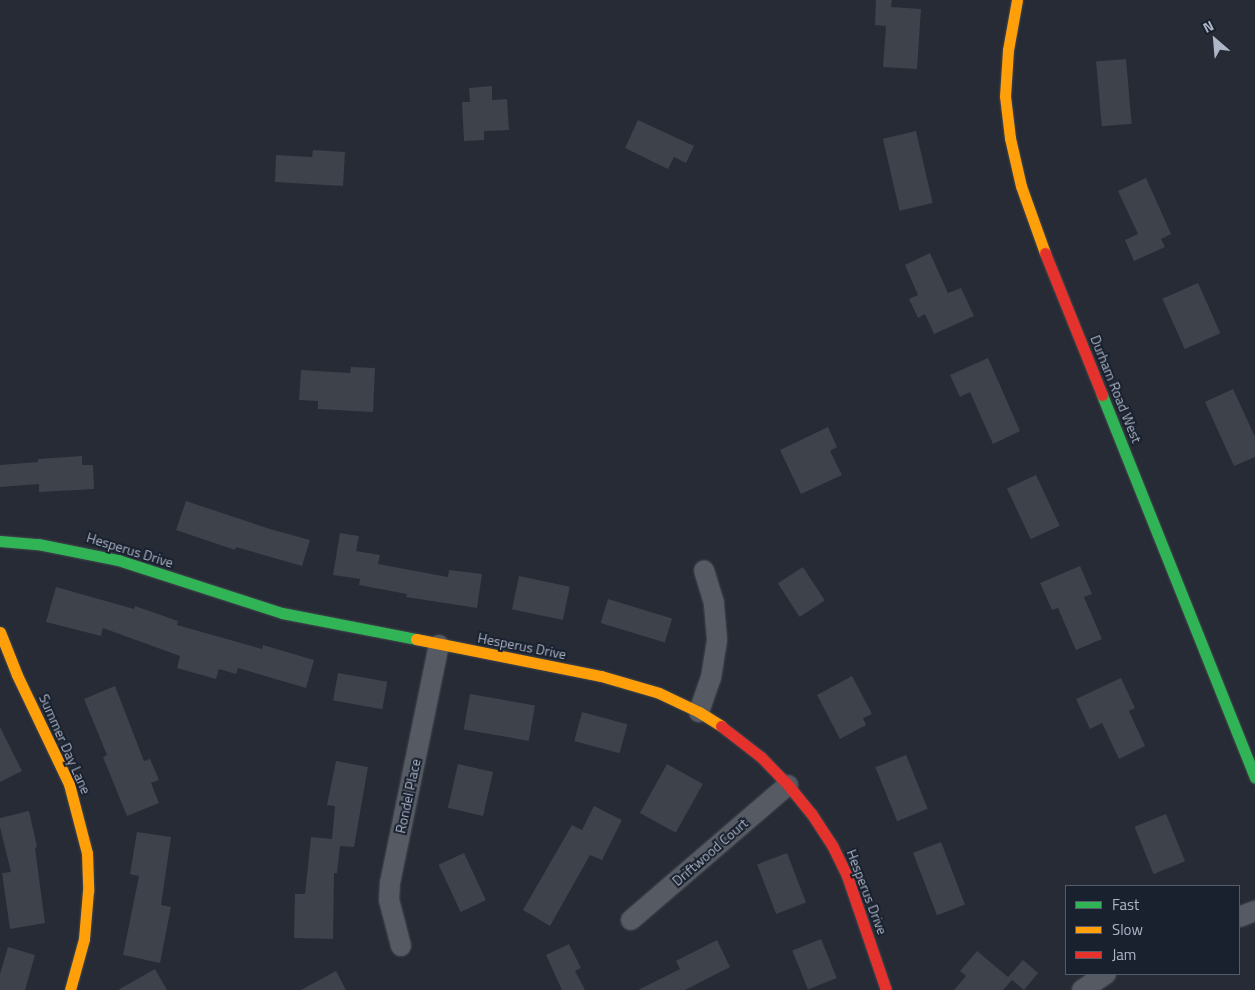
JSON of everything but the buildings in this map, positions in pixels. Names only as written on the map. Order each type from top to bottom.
[{"type":"street","name":"Durham Road West","points":[[1017,0],[1008,50],[1005,96],[1010,138],[1021,186],[1036,232],[1255,778]]},
{"type":"street","name":"Hesperus Drive","points":[[0,541],[38,544],[118,560],[282,614],[601,676],[659,694],[699,712],[734,734],[788,785],[811,813],[832,845],[859,909],[886,990]]},
{"type":"street","points":[[699,712],[711,678],[718,639],[714,603],[704,570]]},
{"type":"street","name":"Summer Day Lane","points":[[0,632],[17,675],[69,784],[87,853],[88,891],[84,938],[70,990]]},
{"type":"street","name":"Rondel Place","points":[[401,946],[389,900],[390,883],[439,645]]},
{"type":"street","name":"Driftwood Court","points":[[632,920],[788,785]]},
{"type":"street","points":[[1240,917],[1255,911]]},
{"type":"street","points":[[1082,990],[1104,975]]},
{"type":"traffic: fast","points":[[1102,395],[1255,778]]},
{"type":"traffic: fast","points":[[0,541],[38,544],[118,560],[282,613],[416,639]]},
{"type":"traffic: slow","points":[[1017,0],[1008,50],[1005,96],[1010,138],[1021,186],[1045,253]]},
{"type":"traffic: slow","points":[[0,632],[17,675],[69,784],[87,853],[88,891],[84,939],[70,990]]},
{"type":"traffic: slow","points":[[416,639],[601,676],[659,693],[699,712],[721,726]]},
{"type":"traffic: jam","points":[[1045,253],[1102,395]]},
{"type":"traffic: jam","points":[[721,726],[761,757],[788,785],[811,813],[832,845],[847,876],[886,990]]}]
